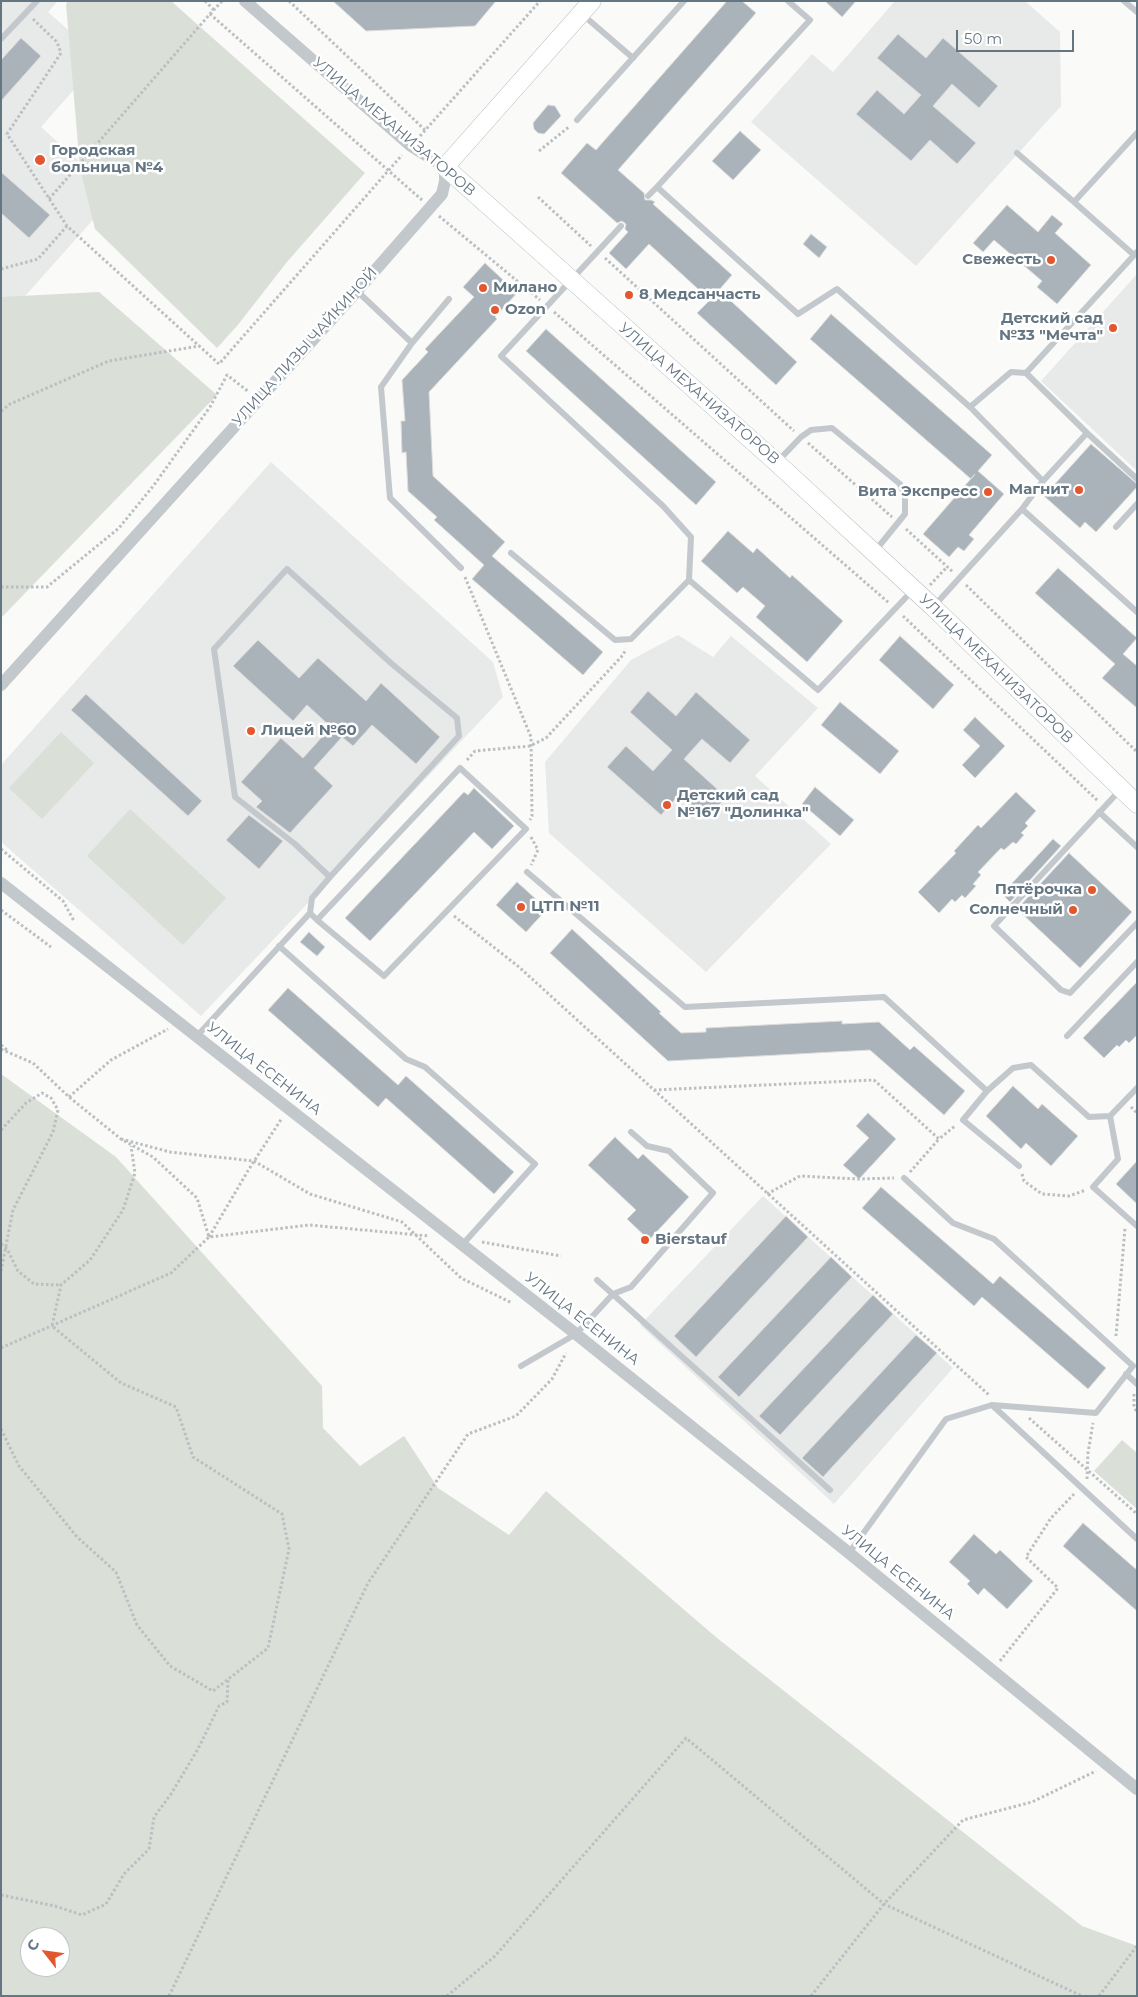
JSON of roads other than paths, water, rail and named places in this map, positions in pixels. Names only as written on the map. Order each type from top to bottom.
[{"type":"main road","points":[[445,167],[586,7]]},
{"type":"main road","name":"УЛИЦА МЕХАНИЗАТОРОВ","points":[[445,167],[776,462],[874,552],[1137,804]]},
{"type":"street","name":"УЛИЦА МЕХАНИЗАТОРОВ","points":[[245,1],[411,146],[445,167]]},
{"type":"street","name":"УЛИЦА ЛИЗЫ ЧАЙКИНОЙ","points":[[1,685],[357,291],[442,194],[445,167]]},
{"type":"street","name":"УЛИЦА ЕСЕНИНА","points":[[1,883],[461,1241],[849,1553],[1137,1790]]},
{"type":"lane","points":[[1,39],[37,1]]},
{"type":"lane","points":[[577,120],[684,1]]},
{"type":"lane","points":[[648,196],[810,20],[788,1]]},
{"type":"lane","points":[[1124,1],[1137,12]]},
{"type":"lane","points":[[586,7],[633,58]]},
{"type":"lane","points":[[1074,202],[1137,133]]},
{"type":"lane","points":[[1018,153],[1136,254],[1026,373]]},
{"type":"lane","points":[[657,187],[798,314],[837,289],[970,407],[1043,481]]},
{"type":"lane","points":[[511,553],[615,640],[630,639],[689,580],[691,537],[664,506],[501,356],[621,226]]},
{"type":"lane","points":[[357,291],[412,343]]},
{"type":"lane","points":[[449,299],[412,343],[381,387],[390,498],[461,568]]},
{"type":"lane","points":[[970,407],[1011,372],[1026,373],[1137,479]]},
{"type":"lane","points":[[776,462],[801,436],[811,430],[832,428],[900,484],[905,496],[905,514],[874,552]]},
{"type":"lane","points":[[933,607],[1022,509],[1043,481],[1087,433]]},
{"type":"lane","points":[[1116,527],[1137,504]]},
{"type":"lane","points":[[1022,509],[1137,612]]},
{"type":"lane","points":[[197,1036],[310,912],[312,898],[330,877],[459,736],[457,718],[392,664],[288,569],[214,649],[235,797],[295,844],[330,877]]},
{"type":"lane","points":[[689,580],[818,690],[914,589]]},
{"type":"lane","points":[[310,912],[317,920],[384,976],[526,829],[460,768],[317,920]]},
{"type":"lane","points":[[1120,789],[994,926],[1061,990],[1070,993],[1137,923]]},
{"type":"lane","points":[[1101,809],[1137,847]]},
{"type":"lane","points":[[527,872],[685,1007],[884,997],[986,1091]]},
{"type":"lane","points":[[280,946],[406,1059],[425,1066],[535,1164],[461,1241]]},
{"type":"lane","points":[[1067,1036],[1137,962]]},
{"type":"lane","points":[[1019,1166],[962,1120],[986,1091],[1012,1068],[1031,1065],[1089,1117],[1110,1116],[1137,1088]]},
{"type":"lane","points":[[1110,1116],[1118,1159],[1093,1187],[1137,1226]]},
{"type":"lane","points":[[521,1366],[576,1334],[613,1294],[631,1288],[713,1193],[669,1150],[647,1146],[631,1132]]},
{"type":"lane","points":[[849,1553],[946,1419],[993,1402],[1016,1406],[1096,1413],[1133,1366],[994,1239],[953,1223],[904,1178]]},
{"type":"lane","points":[[597,1280],[830,1490]]},
{"type":"lane","points":[[1126,1374],[1136,1383]]},
{"type":"lane","points":[[993,1402],[1137,1539]]},
{"type":"place","name":"Городская больница №4","points":[[40,160]]},
{"type":"place","name":"Свежесть","points":[[1051,260]]},
{"type":"place","name":"Милано","points":[[483,288]]},
{"type":"place","name":"8 Медсанчасть","points":[[629,295]]},
{"type":"place","name":"Ozon","points":[[495,310]]},
{"type":"place","name":"Детский сад №33 \"Мечта\"","points":[[1113,328]]},
{"type":"place","name":"Магнит","points":[[1079,490]]},
{"type":"place","name":"Вита Экспресс","points":[[988,492]]},
{"type":"place","name":"Лицей №60","points":[[251,731]]},
{"type":"place","name":"Детский сад №167 \"Долинка\"","points":[[667,805]]},
{"type":"place","name":"Пятёрочка","points":[[1092,890]]},
{"type":"place","name":"ЦТП №11","points":[[521,907]]},
{"type":"place","name":"Солнечный","points":[[1073,910]]},
{"type":"place","name":"Bierstauf","points":[[645,1240]]}]
